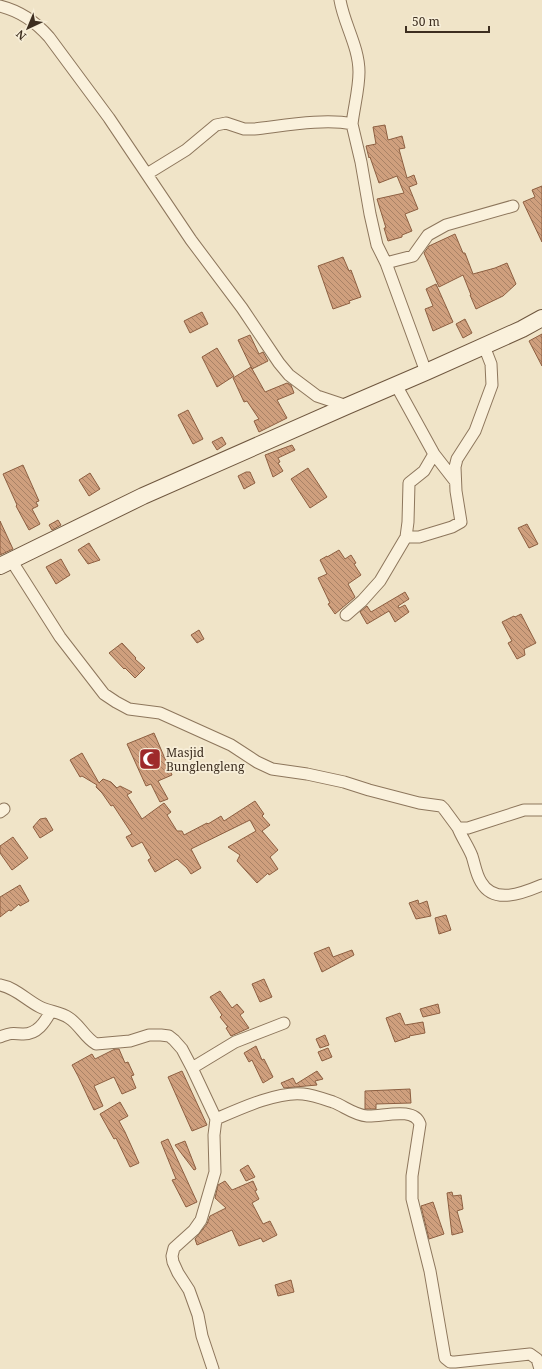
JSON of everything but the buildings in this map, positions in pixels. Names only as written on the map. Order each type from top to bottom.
[{"type":"street","points":[[340,0],[355,49],[359,71],[352,124],[377,245],[386,263],[426,372]]},
{"type":"street","points":[[0,6],[13,10],[29,18],[41,27],[50,37],[147,174],[191,240],[219,276],[284,369],[300,385],[317,396],[347,406]]},
{"type":"street","points":[[147,174],[186,150],[211,128],[220,123],[226,122],[249,129],[322,122],[344,122],[352,124]]},
{"type":"street","points":[[386,263],[414,256],[428,235],[446,225],[514,206]]},
{"type":"street","points":[[542,318],[426,372],[142,496],[6,563],[104,694],[116,702],[129,709],[160,714],[231,746],[256,762],[272,769],[344,782],[419,803],[442,806],[458,828],[472,856],[475,871],[481,883],[487,890],[495,894],[507,896],[542,885]]},
{"type":"street","points":[[406,537],[419,537],[452,527],[461,522],[454,472],[457,459],[475,431],[492,385],[491,364],[484,346]]},
{"type":"street","points":[[396,385],[434,454],[456,482]]},
{"type":"street","points":[[346,615],[362,601],[380,581],[406,537],[409,483],[424,471],[434,454]]},
{"type":"street","points":[[458,828],[468,828],[524,810],[542,810]]},
{"type":"street","points":[[0,985],[8,986],[40,1007],[71,1019],[79,1026],[86,1036],[96,1044],[130,1041],[149,1035],[161,1034],[169,1036],[182,1050],[192,1068],[216,1119],[214,1135],[215,1172],[201,1220],[194,1230],[178,1243],[172,1251],[172,1256],[178,1273],[189,1290],[198,1315],[202,1336],[213,1369]]},
{"type":"street","points":[[0,1037],[12,1033],[24,1034],[37,1030],[43,1024],[51,1011]]},
{"type":"street","points":[[192,1068],[235,1042],[284,1023]]},
{"type":"street","points":[[216,1119],[247,1106],[269,1099],[285,1095],[303,1094],[334,1102],[350,1111],[365,1116],[397,1113],[414,1115],[420,1124],[412,1176],[412,1199],[430,1271],[445,1358],[450,1362],[455,1362],[530,1354],[537,1359],[540,1369]]},
{"type":"place","name":"Masjid Bunglengleng","points":[[150,759]]}]
